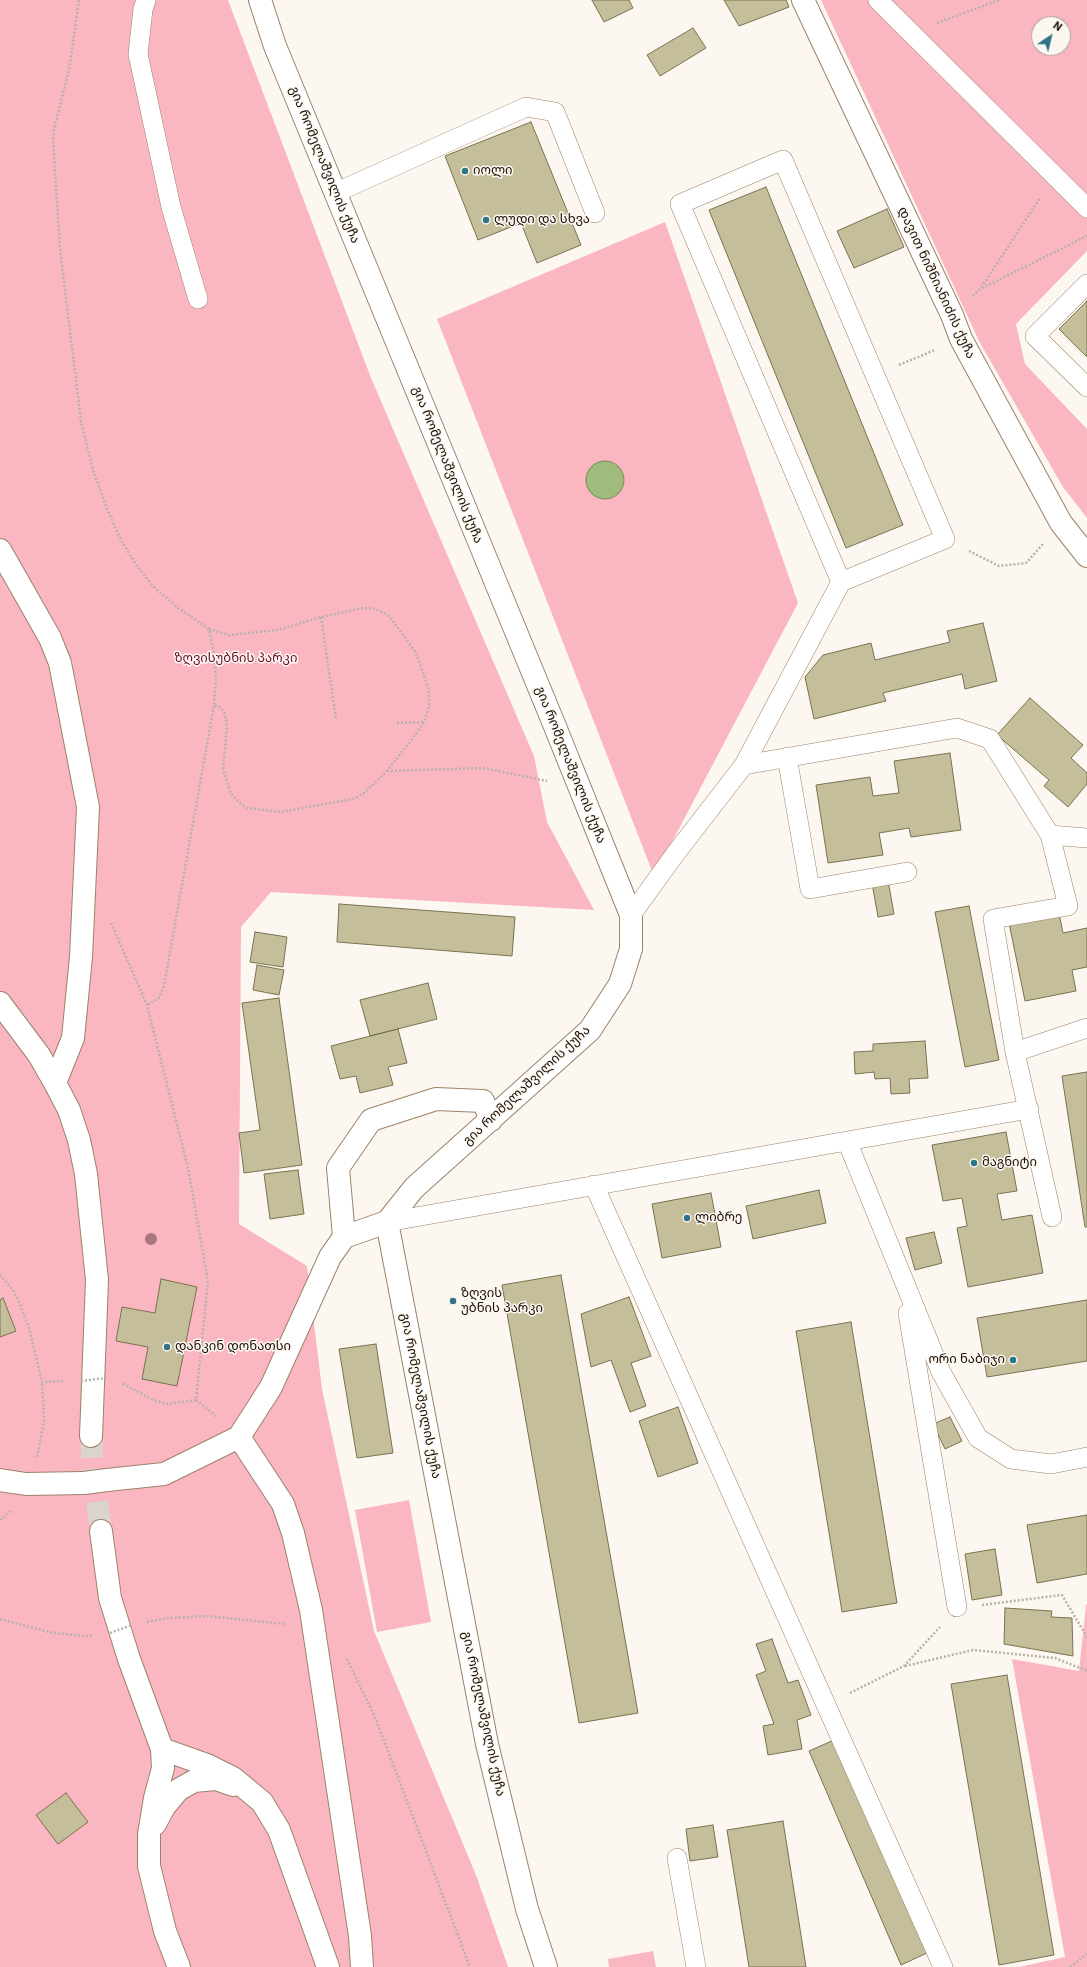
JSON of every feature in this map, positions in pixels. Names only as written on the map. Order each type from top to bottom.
[{"type":"street","name":"გია რომელაშვილის ქუჩა","points":[[260,0],[275,46],[557,731],[631,915],[631,949],[620,984],[590,1030],[414,1188],[387,1222],[487,1744],[527,1909],[546,1967]]},
{"type":"street","name":"დავით ნიშნიანიძის ქუჩა","points":[[803,0],[952,315],[961,339],[1061,523],[1087,556]]},
{"type":"street","points":[[0,550],[50,638],[60,663],[88,807],[81,958],[73,1038],[55,1083]]},
{"type":"street","points":[[0,1003],[38,1055],[55,1083],[69,1110],[79,1140],[86,1174],[97,1280],[91,1436]]},
{"type":"street","points":[[344,1237],[338,1168],[371,1120],[436,1099],[483,1101],[491,1120]]},
{"type":"street","points":[[0,1480],[26,1484],[84,1483],[164,1474],[239,1437],[270,1387],[330,1257],[344,1237],[387,1222]]},
{"type":"street","points":[[239,1437],[283,1504],[293,1533],[313,1628],[360,1936],[362,1967]]},
{"type":"street","points":[[101,1531],[110,1598],[129,1659],[162,1749],[163,1768],[155,1798],[149,1834],[149,1866],[165,1931],[179,1967]]},
{"type":"street","points":[[162,1749],[207,1765],[233,1778],[262,1802],[278,1830],[328,1967]]},
{"type":"street","points":[[149,1834],[164,1808],[178,1790],[194,1781],[216,1779],[250,1791]]},
{"type":"lane","points":[[146,0],[143,9],[138,54],[171,207],[198,299]]},
{"type":"lane","points":[[878,0],[1087,208]]},
{"type":"lane","points":[[335,193],[526,107],[555,112],[595,213]]},
{"type":"lane","points":[[631,915],[744,764],[841,582],[945,539],[783,160],[680,204],[841,582]]},
{"type":"lane","points":[[1087,284],[1036,336],[1087,387]]},
{"type":"lane","points":[[744,764],[957,728],[990,739],[1050,835],[1068,906],[993,919],[1015,1052],[1052,1217]]},
{"type":"lane","points":[[787,757],[810,889],[907,872]]},
{"type":"lane","points":[[1050,835],[1087,838]]},
{"type":"lane","points":[[1015,1052],[1087,1028]]},
{"type":"lane","points":[[387,1222],[1029,1109]]},
{"type":"lane","points":[[848,1141],[941,1372],[978,1438],[1011,1459],[1051,1464],[1087,1457]]},
{"type":"lane","points":[[594,1185],[943,1967]]},
{"type":"lane","points":[[903,1278],[957,1608]]},
{"type":"lane","points":[[677,1858],[696,1967]]},
{"type":"path","points":[[79,0],[70,70],[54,129],[53,140],[60,250],[81,421],[93,470],[107,509],[121,540],[136,564],[154,587],[177,608],[209,629],[229,635],[278,630],[363,608],[382,612],[390,617],[416,653],[425,673],[429,690],[430,707],[424,722],[410,742],[387,770],[363,794],[353,799],[282,812],[247,808],[231,794],[223,769],[227,726],[225,714],[220,707],[214,705]]},
{"type":"path","points":[[946,20],[999,0]]},
{"type":"path","points":[[952,315],[981,288],[1054,176]]},
{"type":"path","points":[[981,288],[1087,236]]},
{"type":"path","points":[[875,376],[961,339]]},
{"type":"path","points":[[945,539],[999,566],[1026,563],[1061,523]]},
{"type":"path","points":[[321,618],[336,719]]},
{"type":"path","points":[[147,1005],[159,998],[164,986],[214,705],[216,680],[214,654],[209,629]]},
{"type":"path","points":[[397,723],[424,722]]},
{"type":"path","points":[[387,770],[484,768],[549,782]]},
{"type":"path","points":[[84,898],[107,914],[147,1005],[188,1168],[208,1281],[196,1400]]},
{"type":"path","points":[[0,1275],[13,1290],[20,1304],[29,1328],[42,1382],[44,1422],[37,1457]]},
{"type":"path","points":[[73,1381],[106,1378],[112,1379]]},
{"type":"path","points":[[117,1380],[153,1400],[168,1404],[196,1400],[220,1419]]},
{"type":"path","points":[[42,1382],[66,1381]]},
{"type":"path","points":[[904,1666],[957,1608],[1062,1595],[1087,1637]]},
{"type":"path","points":[[104,1633],[110,1633],[132,1625],[169,1618],[207,1616],[313,1628]]},
{"type":"path","points":[[0,1618],[53,1632],[85,1636],[98,1634]]},
{"type":"path","points":[[826,1705],[904,1666],[973,1650],[1055,1658],[1087,1671]]},
{"type":"path","points":[[346,1656],[357,1675],[375,1717],[470,1967]]},
{"type":"path","points":[[1070,1967],[1087,1954]]},
{"type":"green space","name":"ზღვისუბნის პარკი","points":[[0,0],[228,0],[371,378],[534,756],[547,822],[594,910],[271,892],[241,927],[239,1224],[307,1266],[322,1389],[374,1631],[476,1875],[508,1967],[0,1967]]},
{"type":"green space","points":[[821,0],[1087,0],[1087,251],[1016,324],[1025,364],[1087,429],[1087,518],[1063,487],[980,343]]},
{"type":"green space","points":[[665,222],[798,603],[654,876],[437,319]]},
{"type":"green space","points":[[409,1500],[431,1622],[377,1632],[355,1510]]},
{"type":"green space","points":[[1087,1604],[1087,1967],[1019,1967],[1065,1957],[1012,1659],[1079,1671]]},
{"type":"green space","points":[[653,1951],[656,1967],[609,1967],[608,1959]]},
{"type":"shaded area","points":[[601,461],[609,461],[616,464],[621,469],[624,480],[621,491],[616,496],[609,499],[601,499],[594,496],[589,491],[586,484],[586,476],[589,469],[594,464]]},
{"type":"building","points":[[592,0],[629,0],[633,8],[604,22]]},
{"type":"building","points":[[724,0],[786,0],[789,7],[739,26]]},
{"type":"building","points":[[693,28],[706,48],[660,76],[647,55]]},
{"type":"building","points":[[531,122],[581,245],[537,263],[521,223],[478,240],[445,156]]},
{"type":"building","points":[[766,187],[903,525],[846,548],[709,210]]},
{"type":"building","points":[[887,209],[904,247],[854,268],[837,231]]},
{"type":"building","points":[[1087,301],[1087,357],[1059,329]]},
{"type":"building","points":[[983,623],[997,681],[965,689],[962,674],[883,693],[886,701],[814,719],[805,677],[823,655],[871,643],[875,660],[950,642],[947,631]]},
{"type":"building","points":[[1030,698],[1083,745],[1071,758],[1087,773],[1087,784],[1068,807],[1044,786],[1049,780],[997,735]]},
{"type":"building","points":[[950,753],[961,830],[911,837],[909,828],[879,833],[883,855],[828,863],[816,785],[870,777],[873,796],[899,793],[894,761]]},
{"type":"building","points":[[888,880],[894,914],[878,917],[872,883]]},
{"type":"building","points":[[339,904],[515,917],[512,956],[337,942]]},
{"type":"building","points":[[969,906],[999,1060],[965,1067],[935,912]]},
{"type":"building","points":[[1059,913],[1063,933],[1087,928],[1087,967],[1072,970],[1076,991],[1025,1001],[1009,923]]},
{"type":"building","points":[[255,932],[287,937],[283,967],[250,962]]},
{"type":"building","points":[[257,965],[284,970],[279,995],[253,990]]},
{"type":"building","points":[[428,983],[437,1019],[370,1036],[360,1000]]},
{"type":"building","points":[[279,998],[302,1165],[244,1173],[239,1133],[260,1130],[242,1003]]},
{"type":"building","points":[[398,1029],[407,1063],[388,1067],[393,1085],[360,1093],[356,1076],[340,1079],[331,1046]]},
{"type":"building","points":[[925,1041],[928,1078],[909,1079],[910,1093],[891,1094],[890,1078],[875,1079],[874,1072],[855,1074],[854,1052],[873,1051],[873,1044]]},
{"type":"building","points":[[1087,1072],[1087,1227],[1085,1227],[1062,1076]]},
{"type":"building","points":[[1006,1132],[1017,1191],[997,1194],[1002,1220],[1032,1215],[1043,1273],[968,1287],[957,1228],[967,1226],[962,1198],[943,1201],[932,1145]]},
{"type":"building","points":[[298,1170],[304,1214],[270,1219],[264,1174]]},
{"type":"building","points":[[819,1190],[826,1223],[753,1239],[746,1206]]},
{"type":"building","points":[[711,1193],[721,1247],[662,1258],[652,1204]]},
{"type":"building","points":[[934,1232],[942,1263],[915,1270],[906,1238]]},
{"type":"building","points":[[561,1275],[638,1713],[579,1723],[502,1285]]},
{"type":"building","points":[[161,1279],[197,1287],[177,1386],[142,1379],[148,1347],[116,1341],[122,1307],[155,1313]]},
{"type":"building","points":[[629,1297],[651,1356],[631,1363],[646,1406],[630,1412],[611,1360],[591,1367],[581,1314]]},
{"type":"building","points":[[3,1298],[16,1331],[0,1337],[0,1300]]},
{"type":"building","points":[[1087,1300],[1087,1361],[987,1377],[977,1318]]},
{"type":"building","points":[[851,1322],[897,1603],[842,1612],[796,1331]]},
{"type":"building","points":[[376,1344],[393,1453],[357,1458],[339,1349]]},
{"type":"building","points":[[678,1407],[698,1463],[658,1477],[639,1421]]},
{"type":"building","points":[[950,1417],[962,1441],[945,1449],[933,1424]]},
{"type":"building","points":[[1087,1515],[1087,1574],[1037,1583],[1027,1525]]},
{"type":"building","points":[[995,1549],[1002,1595],[972,1600],[965,1554]]},
{"type":"building","points":[[1005,1608],[1052,1611],[1051,1617],[1072,1618],[1073,1656],[1004,1644]]},
{"type":"building","points":[[772,1639],[788,1683],[798,1680],[811,1715],[797,1720],[802,1749],[768,1755],[763,1726],[774,1724],[756,1675],[766,1671],[756,1644]]},
{"type":"building","points":[[1007,1675],[1054,1955],[999,1965],[951,1684]]},
{"type":"building","points":[[834,1740],[927,1953],[901,1965],[809,1751]]},
{"type":"building","points":[[66,1793],[88,1822],[58,1844],[36,1815]]},
{"type":"building","points":[[783,1821],[806,1967],[749,1967],[727,1830]]},
{"type":"building","points":[[713,1825],[718,1857],[690,1861],[686,1829]]},
{"type":"tunnel","points":[[91,1436],[93,1470],[101,1531]]},
{"type":"place","name":"იოლი","points":[[465,171]]},
{"type":"place","name":"ლუდი და სხვა","points":[[486,220]]},
{"type":"place","name":"მაგნიტი","points":[[974,1163]]},
{"type":"place","name":"ლიბრე","points":[[687,1218]]},
{"type":"place","name":"ზღვის უბნის პარკი","points":[[453,1301]]},
{"type":"place","name":"დანკინ დონათსი","points":[[167,1347]]},
{"type":"place","name":"ორი ნაბიჯი","points":[[1013,1360]]}]
